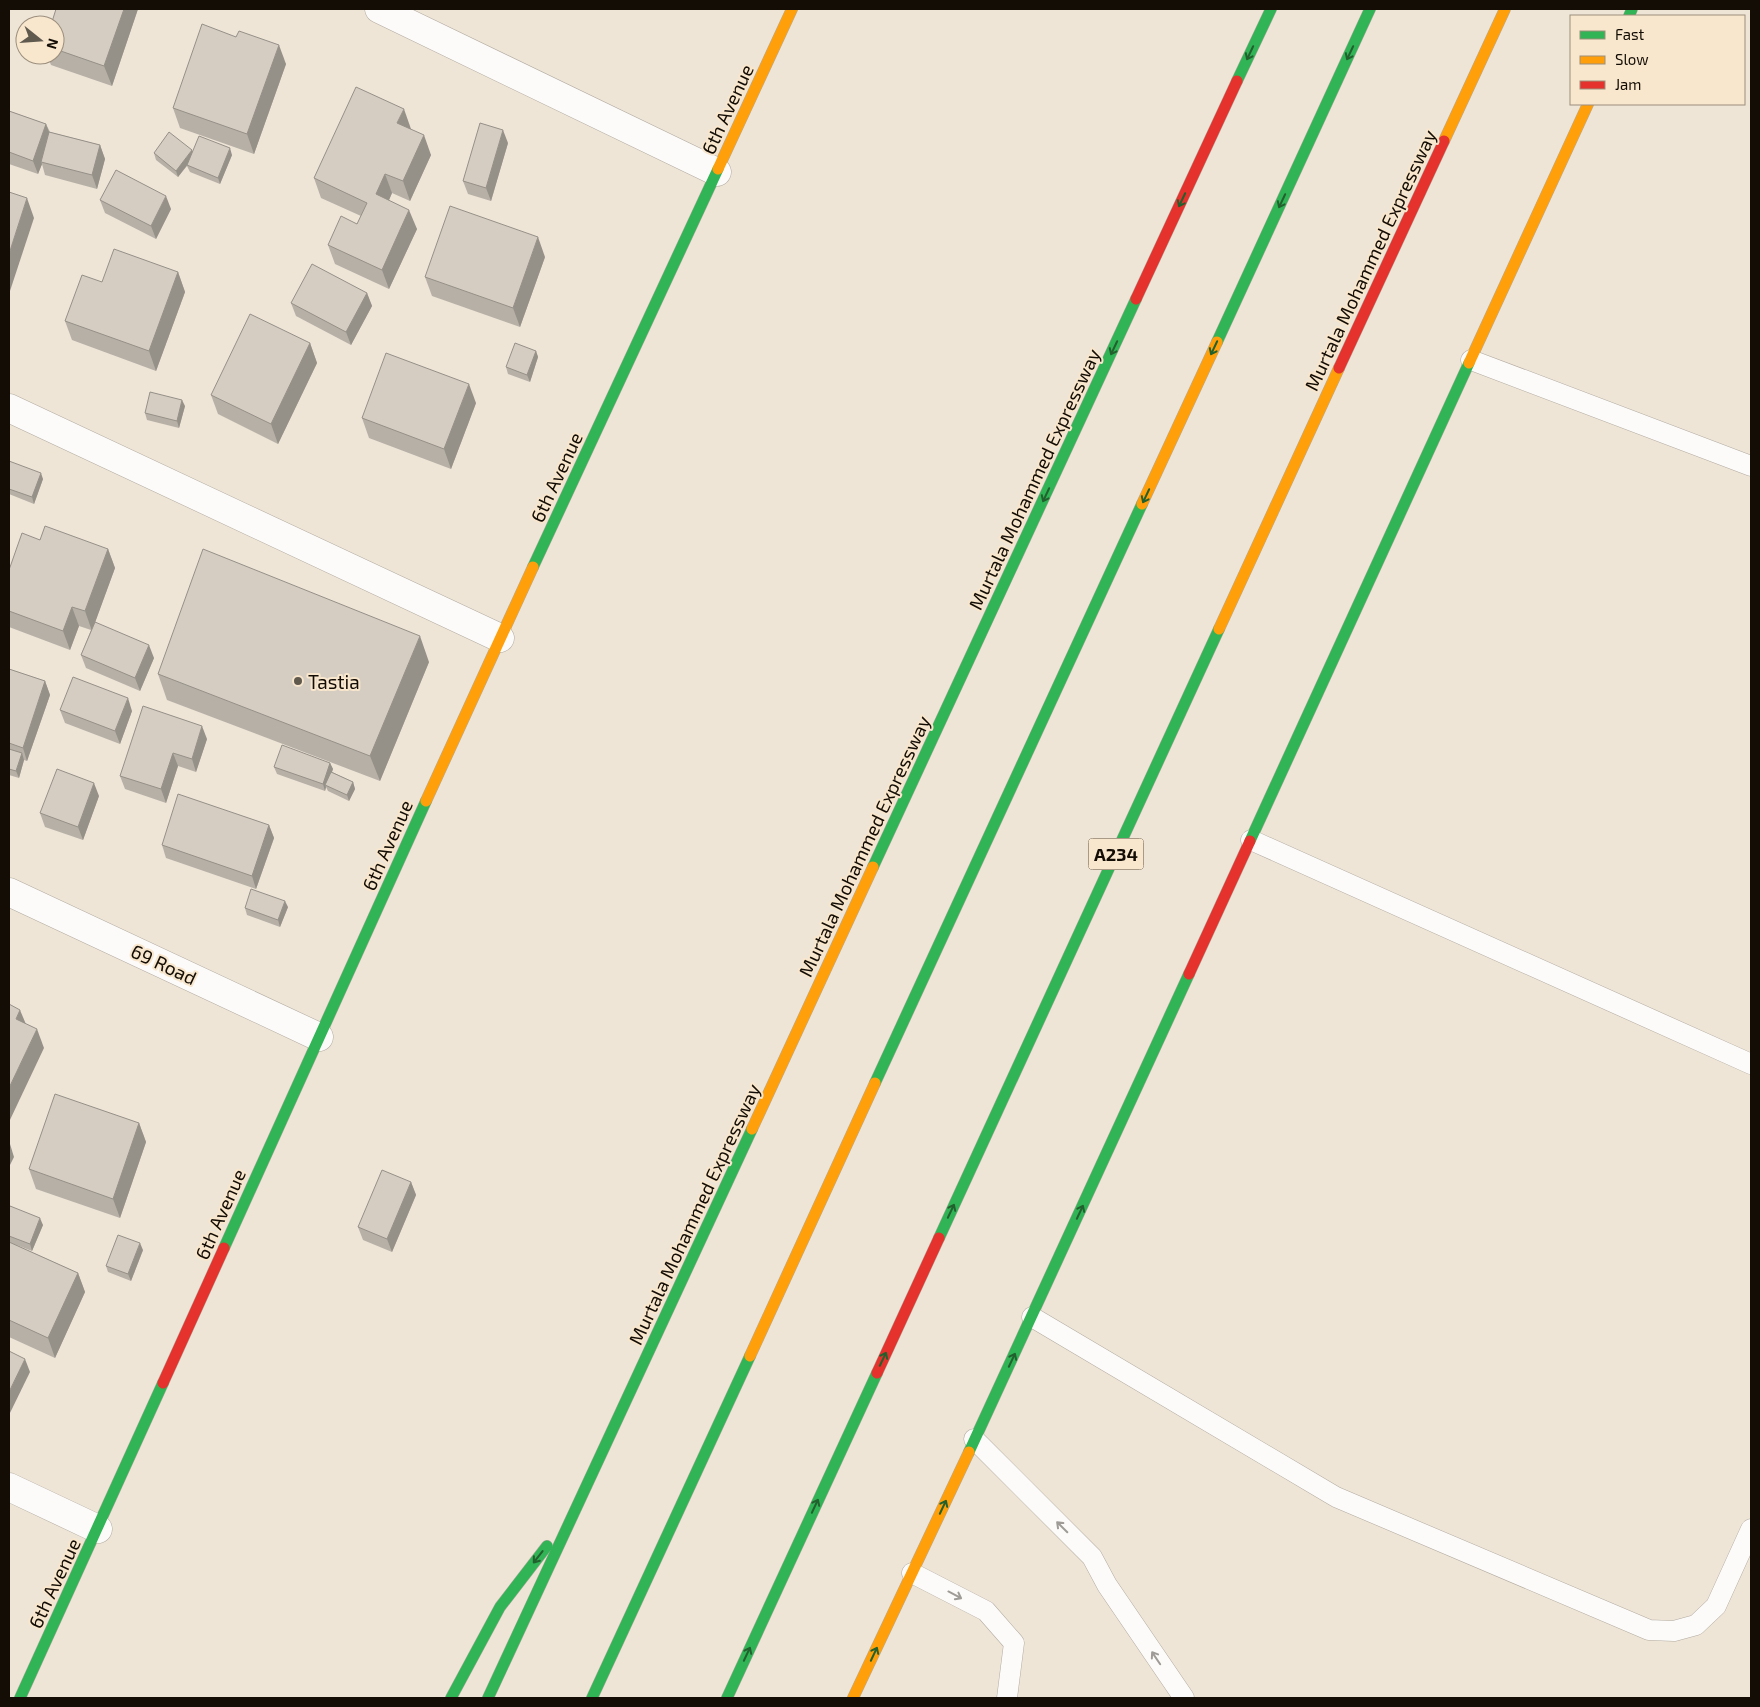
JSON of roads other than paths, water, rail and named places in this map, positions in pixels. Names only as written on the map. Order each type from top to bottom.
[{"type":"main road","name":"6th Avenue","points":[[20,1698],[500,638],[792,9]]},
{"type":"main road","name":"Murtala Mohammed Expressway","points":[[488,1698],[1271,9]]},
{"type":"main road","points":[[592,1698],[1370,9]]},
{"type":"main road","name":"Murtala Mohammed Expressway","points":[[727,1698],[1505,9]]},
{"type":"main road","points":[[853,1698],[1032,1317],[1588,105]]},
{"type":"main road","points":[[451,1698],[500,1606],[579,1505]]},
{"type":"street","points":[[379,9],[717,172]]},
{"type":"street","points":[[9,408],[500,638]]},
{"type":"street","name":"69 Road","points":[[9,892],[319,1037]]},
{"type":"street","points":[[9,1487],[98,1529]]},
{"type":"lane","points":[[1471,360],[1751,466]]},
{"type":"lane","points":[[1251,840],[1751,1064]]},
{"type":"lane","points":[[1032,1317],[1336,1497],[1649,1630],[1674,1631],[1696,1625],[1716,1606],[1751,1529]]},
{"type":"lane","points":[[974,1439],[1092,1557],[1107,1585],[1184,1698]]},
{"type":"lane","points":[[912,1572],[986,1611],[1014,1643],[1007,1698]]},
{"type":"place","name":"Tastia","points":[[298,681]]}]
